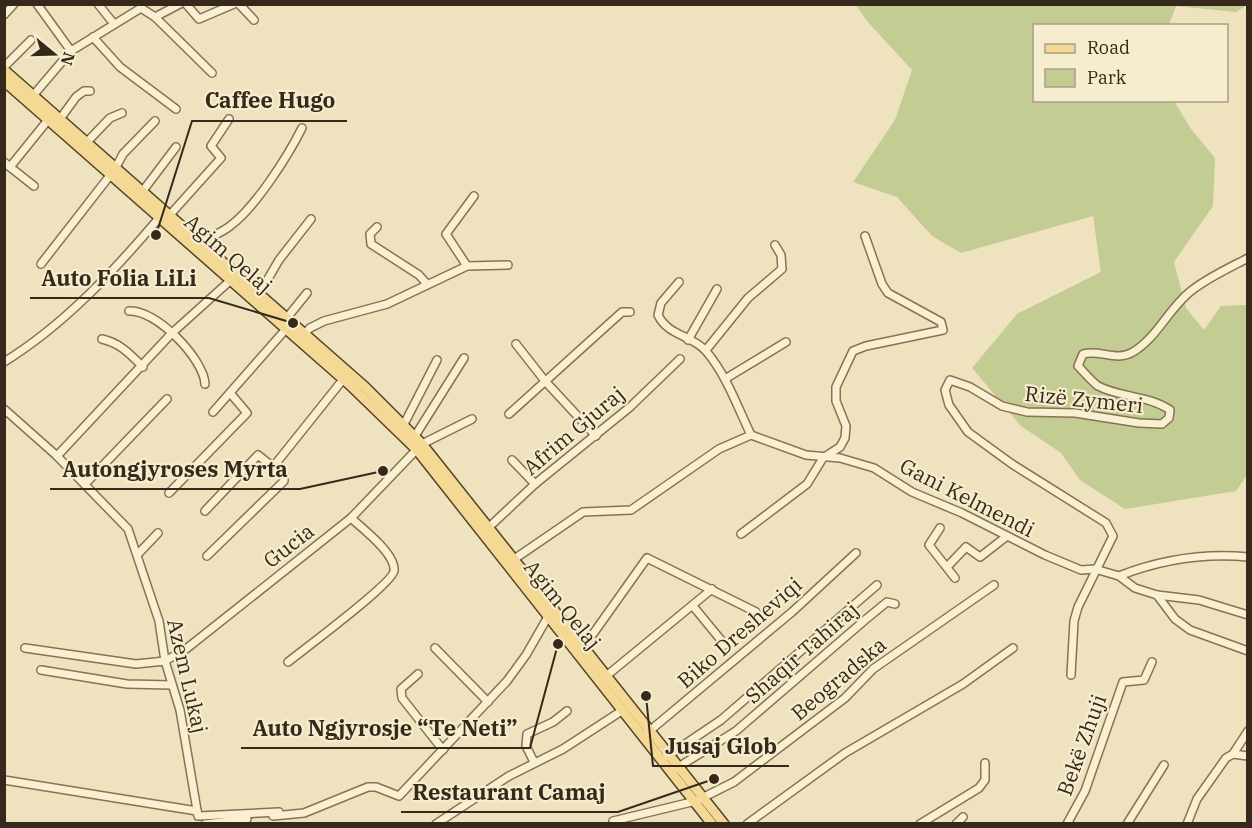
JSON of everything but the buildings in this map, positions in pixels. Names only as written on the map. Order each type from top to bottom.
[{"type":"main road","name":"Agim Qelaj","points":[[4,68],[48,120],[113,172],[331,363],[420,447],[700,800],[724,824]]},
{"type":"main road","name":"Agim Qelaj","points":[[4,81],[60,119],[87,142],[113,172],[142,192],[164,218]]},
{"type":"main road","name":"Agim Qelaj","points":[[402,429],[415,436],[420,447]]},
{"type":"main road","name":"Agim Qelaj","points":[[550,613],[584,648],[623,710],[647,734]]},
{"type":"main road","name":"Agim Qelaj","points":[[700,800],[712,824]]},
{"type":"street","points":[[4,15],[14,4]]},
{"type":"street","points":[[37,4],[71,51]]},
{"type":"street","points":[[98,4],[114,24]]},
{"type":"street","points":[[154,17],[180,4]]},
{"type":"street","points":[[186,4],[198,19],[234,4]]},
{"type":"street","points":[[239,4],[254,20]]},
{"type":"street","points":[[30,99],[71,51],[141,8],[154,17],[212,73]]},
{"type":"street","points":[[93,37],[120,67],[176,109]]},
{"type":"street","points":[[4,68],[31,40]]},
{"type":"street","points":[[60,119],[76,97],[84,91],[90,91]]},
{"type":"street","points":[[87,142],[110,118],[122,113]]},
{"type":"street","points":[[4,362],[22,351],[92,291],[221,158],[211,146],[229,119]]},
{"type":"street","points":[[34,186],[7,164],[48,120]]},
{"type":"street","points":[[41,264],[113,172],[123,154],[155,121]]},
{"type":"street","points":[[197,246],[229,227],[254,202],[291,149],[302,128]]},
{"type":"street","points":[[142,192],[176,147]]},
{"type":"street","points":[[466,266],[446,234],[474,196]]},
{"type":"street","points":[[256,298],[279,260],[311,219]]},
{"type":"street","points":[[377,227],[370,234],[370,244],[419,275],[427,284]]},
{"type":"street","points":[[741,534],[807,484],[823,458],[840,447],[845,438],[846,426],[836,401],[836,387],[853,351],[866,346],[943,330],[941,322],[888,293],[882,284],[865,237]]},
{"type":"street","points":[[706,350],[748,298],[782,269],[781,255],[775,245]]},
{"type":"street","name":"Rizë Zymeri","points":[[1095,569],[1113,536],[1106,523],[1012,464],[968,432],[949,405],[945,390],[950,380],[970,387],[1002,406],[1027,412],[1075,413],[1139,423],[1162,423],[1169,418],[1170,410],[1146,399],[1116,393],[1096,385],[1078,366],[1083,354],[1094,351],[1119,357],[1132,352],[1148,340],[1191,291],[1248,258]]},
{"type":"street","points":[[301,337],[324,321],[387,304],[466,266],[508,265]]},
{"type":"street","points":[[57,456],[143,367],[172,333],[233,278]]},
{"type":"street","points":[[510,562],[583,512],[631,510],[719,449],[751,435],[725,380],[706,350],[666,328],[658,315],[661,303],[679,282]]},
{"type":"street","points":[[688,340],[717,289]]},
{"type":"street","points":[[213,412],[231,394],[286,324],[307,292]]},
{"type":"street","points":[[129,311],[152,318],[172,333],[201,366],[205,384]]},
{"type":"street","points":[[509,414],[622,312],[630,312]]},
{"type":"street","points":[[102,339],[115,342],[123,347],[143,367]]},
{"type":"street","points":[[725,380],[786,342]]},
{"type":"street","points":[[516,344],[545,381],[596,436]]},
{"type":"street","points":[[415,436],[464,358]]},
{"type":"street","name":"Afrim Gjuraj","points":[[485,530],[536,484],[596,436],[680,359]]},
{"type":"street","points":[[402,429],[436,360]]},
{"type":"street","points":[[273,467],[345,376]]},
{"type":"street","points":[[169,493],[247,413],[231,394]]},
{"type":"street","points":[[85,484],[167,399]]},
{"type":"street","name":"Azem Lukaj","points":[[4,409],[57,456],[124,522],[138,554],[159,621],[165,661],[184,730],[197,811]]},
{"type":"street","points":[[420,447],[472,419]]},
{"type":"street","name":"Gani Kelmendi","points":[[751,435],[783,448],[823,458],[840,458],[874,468],[912,492],[962,513],[1081,570],[1095,569],[1119,576],[1135,588],[1157,595],[1199,600],[1248,615]]},
{"type":"street","name":"Gucia","points":[[165,661],[186,649],[351,518],[420,447]]},
{"type":"street","points":[[205,511],[258,455],[284,475],[284,482],[207,556]]},
{"type":"street","points":[[512,460],[536,484]]},
{"type":"street","points":[[288,662],[359,606],[391,579],[394,573],[393,564],[383,549],[351,518]]},
{"type":"street","points":[[940,528],[929,545],[955,578]]},
{"type":"street","points":[[138,554],[158,533]]},
{"type":"street","points":[[947,567],[966,547],[980,557],[1007,536]]},
{"type":"street","name":"Biko Dresheviqi","points":[[647,734],[792,612],[856,553]]},
{"type":"street","points":[[1119,576],[1148,565],[1196,557],[1222,554],[1248,556]]},
{"type":"street","name":"Agim Qelaj","points":[[584,648],[647,558],[756,612]]},
{"type":"street","points":[[1071,675],[1074,621],[1083,592],[1095,569]]},
{"type":"street","points":[[666,757],[721,720],[877,585]]},
{"type":"street","name":"Beogradska","points":[[700,800],[734,782],[845,698],[867,674],[889,657],[994,585]]},
{"type":"street","points":[[603,679],[712,589]]},
{"type":"street","name":"Gani Kelmendi","points":[[1157,595],[1182,625],[1248,651]]},
{"type":"street","name":"Shaqir Tahiraj","points":[[676,769],[736,731],[887,602],[895,604]]},
{"type":"street","points":[[693,606],[725,645]]},
{"type":"street","points":[[205,824],[304,813],[369,787],[376,787],[399,796],[488,702],[521,662],[550,613]]},
{"type":"street","points":[[25,648],[136,664],[165,661]]},
{"type":"street","points":[[435,648],[488,702]]},
{"type":"street","points":[[747,824],[845,753],[963,684],[1013,648]]},
{"type":"street","name":"Bekë Zhuji","points":[[1066,824],[1085,790],[1123,682],[1144,680],[1152,662]]},
{"type":"street","points":[[41,670],[126,684],[172,685]]},
{"type":"street","points":[[417,674],[401,690],[402,698],[443,750]]},
{"type":"street","points":[[436,824],[534,762],[563,749],[623,710]]},
{"type":"street","points":[[534,762],[526,746],[527,734],[553,722],[567,711]]},
{"type":"street","points":[[1187,824],[1197,799],[1248,731]]},
{"type":"street","points":[[1233,754],[1248,756]]},
{"type":"street","points":[[920,824],[979,788],[985,780],[985,763]]},
{"type":"street","points":[[1128,824],[1164,765]]},
{"type":"street","points":[[4,780],[197,811],[200,817],[279,812]]},
{"type":"street","points":[[613,821],[700,800]]},
{"type":"street","points":[[956,824],[963,817]]},
{"type":"green space","points":[[856,5],[1247,5],[1236,12],[1176,6],[1169,24],[1033,24],[1033,102],[1175,102],[1191,129],[1215,158],[1213,206],[1174,262],[1186,308],[1204,330],[1221,306],[1247,305],[1247,475],[1236,491],[1125,509],[1080,480],[1061,453],[1021,426],[972,368],[1017,314],[1101,272],[1093,216],[961,253],[932,236],[897,197],[853,182],[895,120],[912,70],[866,20]]},
{"type":"place","name":"Caffee Hugo","points":[[156,235]]},
{"type":"place","name":"Auto Folia LiLi","points":[[293,323]]},
{"type":"place","name":"Autongjyroses Myrta","points":[[383,471]]},
{"type":"place","name":"Auto Ngjyrosje “Te Neti”","points":[[558,644]]},
{"type":"place","name":"Jusaj Glob","points":[[646,696]]},
{"type":"place","name":"Restaurant Camaj","points":[[714,779]]}]
